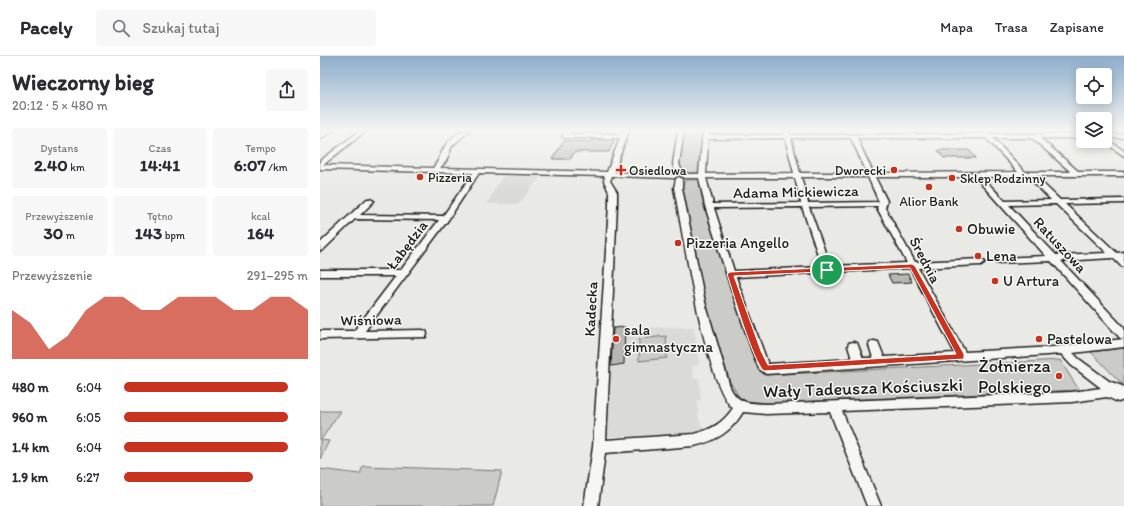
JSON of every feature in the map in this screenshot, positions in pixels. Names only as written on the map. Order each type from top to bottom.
[{"type":"street","points":[[320,164],[337,151]]},
{"type":"street","points":[[435,170],[444,158],[446,151]]},
{"type":"street","points":[[608,174],[617,151]]},
{"type":"street","points":[[599,447],[694,440],[708,437],[717,434],[733,417],[740,406],[728,395],[714,356],[702,310],[678,188],[679,176],[676,164],[678,151]]},
{"type":"street","points":[[704,151],[702,176],[709,206],[730,274],[981,262]]},
{"type":"street","points":[[791,151],[805,205],[827,270]]},
{"type":"street","name":"Średnia","points":[[859,151],[883,204],[881,208],[962,356]]},
{"type":"street","points":[[1003,151],[1025,174],[1124,264]]},
{"type":"street","points":[[1051,151],[1077,174]]},
{"type":"street","points":[[320,167],[679,176],[1124,174]]},
{"type":"street","name":"Łabędzia","points":[[356,335],[445,218],[478,170]]},
{"type":"street","name":"Kadecka","points":[[591,506],[599,447],[613,205],[613,192],[607,181],[608,174]]},
{"type":"street","name":"Ratuszowa","points":[[976,174],[1124,335]]},
{"type":"street","points":[[320,248],[370,201]]},
{"type":"street","points":[[1002,203],[1124,201]]},
{"type":"street","name":"Adama Mickiewicza","points":[[709,206],[883,204]]},
{"type":"street","points":[[353,217],[445,218]]},
{"type":"street","points":[[999,261],[1124,255]]},
{"type":"street","points":[[320,273],[403,273]]},
{"type":"street","name":"Wały Tadeusza Kościuszki","points":[[730,274],[757,351],[763,366],[766,369],[1064,350],[1124,343]]},
{"type":"street","name":"Wiśniowa","points":[[320,335],[422,334]]},
{"type":"street","name":"Wały Tadeusza Kościuszki","points":[[874,345],[876,362]]},
{"type":"street","name":"Wały Tadeusza Kościuszki","points":[[853,346],[859,363]]},
{"type":"street","points":[[1064,350],[1075,362],[1117,393]]},
{"type":"street","name":"Wały Tadeusza Kościuszki","points":[[740,406],[766,409],[1072,397],[1117,393]]},
{"type":"street","points":[[834,406],[874,506]]},
{"type":"shaded area","points":[[702,151],[700,172],[692,173],[684,171],[680,164],[680,152]]},
{"type":"shaded area","points":[[502,176],[540,177],[519,204],[487,204]]},
{"type":"shaded area","points":[[687,180],[700,180],[707,207],[756,363],[761,371],[766,375],[1060,360],[1079,390],[768,403],[746,401],[740,398],[730,382],[704,297],[681,185],[684,185],[684,182]]},
{"type":"shaded area","points":[[694,327],[699,365],[692,366],[694,379],[699,378],[701,400],[697,401],[699,420],[704,430],[699,433],[608,437],[603,432],[608,328]]},
{"type":"shaded area","points":[[666,336],[667,358],[639,361],[639,339]]},
{"type":"shaded area","points":[[1124,348],[1124,384],[1122,384],[1091,352]]},
{"type":"shaded area","points":[[320,411],[340,411],[321,440],[329,441],[320,459]]},
{"type":"shaded area","points":[[363,466],[502,471],[493,506],[320,506],[320,469],[360,474]]},
{"type":"building","points":[[557,151],[609,151],[575,152],[570,159],[552,159]]},
{"type":"building","points":[[939,151],[970,151],[976,158],[944,158]]},
{"type":"building","points":[[908,274],[912,282],[892,283],[888,275]]},
{"type":"building","name":"sala gimnastyczna","points":[[625,327],[624,364],[611,366],[613,328]]},
{"type":"place","name":"Osiedlowa","points":[[621,170]]},
{"type":"place","name":"Dworecki","points":[[894,170]]},
{"type":"place","name":"Pizzeria","points":[[420,177]]},
{"type":"place","name":"Sklep Rodzinny","points":[[952,178]]},
{"type":"place","name":"Alior Bank","points":[[929,187]]},
{"type":"place","name":"Obuwie","points":[[959,229]]},
{"type":"place","name":"Pizzeria Angello","points":[[678,243]]},
{"type":"place","name":"Lena","points":[[978,256]]},
{"type":"place","name":"U Artura","points":[[995,281]]},
{"type":"place","name":"sala gimnastyczna","points":[[616,339]]},
{"type":"place","name":"Pastelowa","points":[[1039,339]]},
{"type":"place","name":"Żołnierza Polskiego","points":[[1059,376]]},
{"type":"route","points":[[912,266],[962,356],[766,369],[763,366],[757,351],[730,274],[827,270],[912,266]]}]
